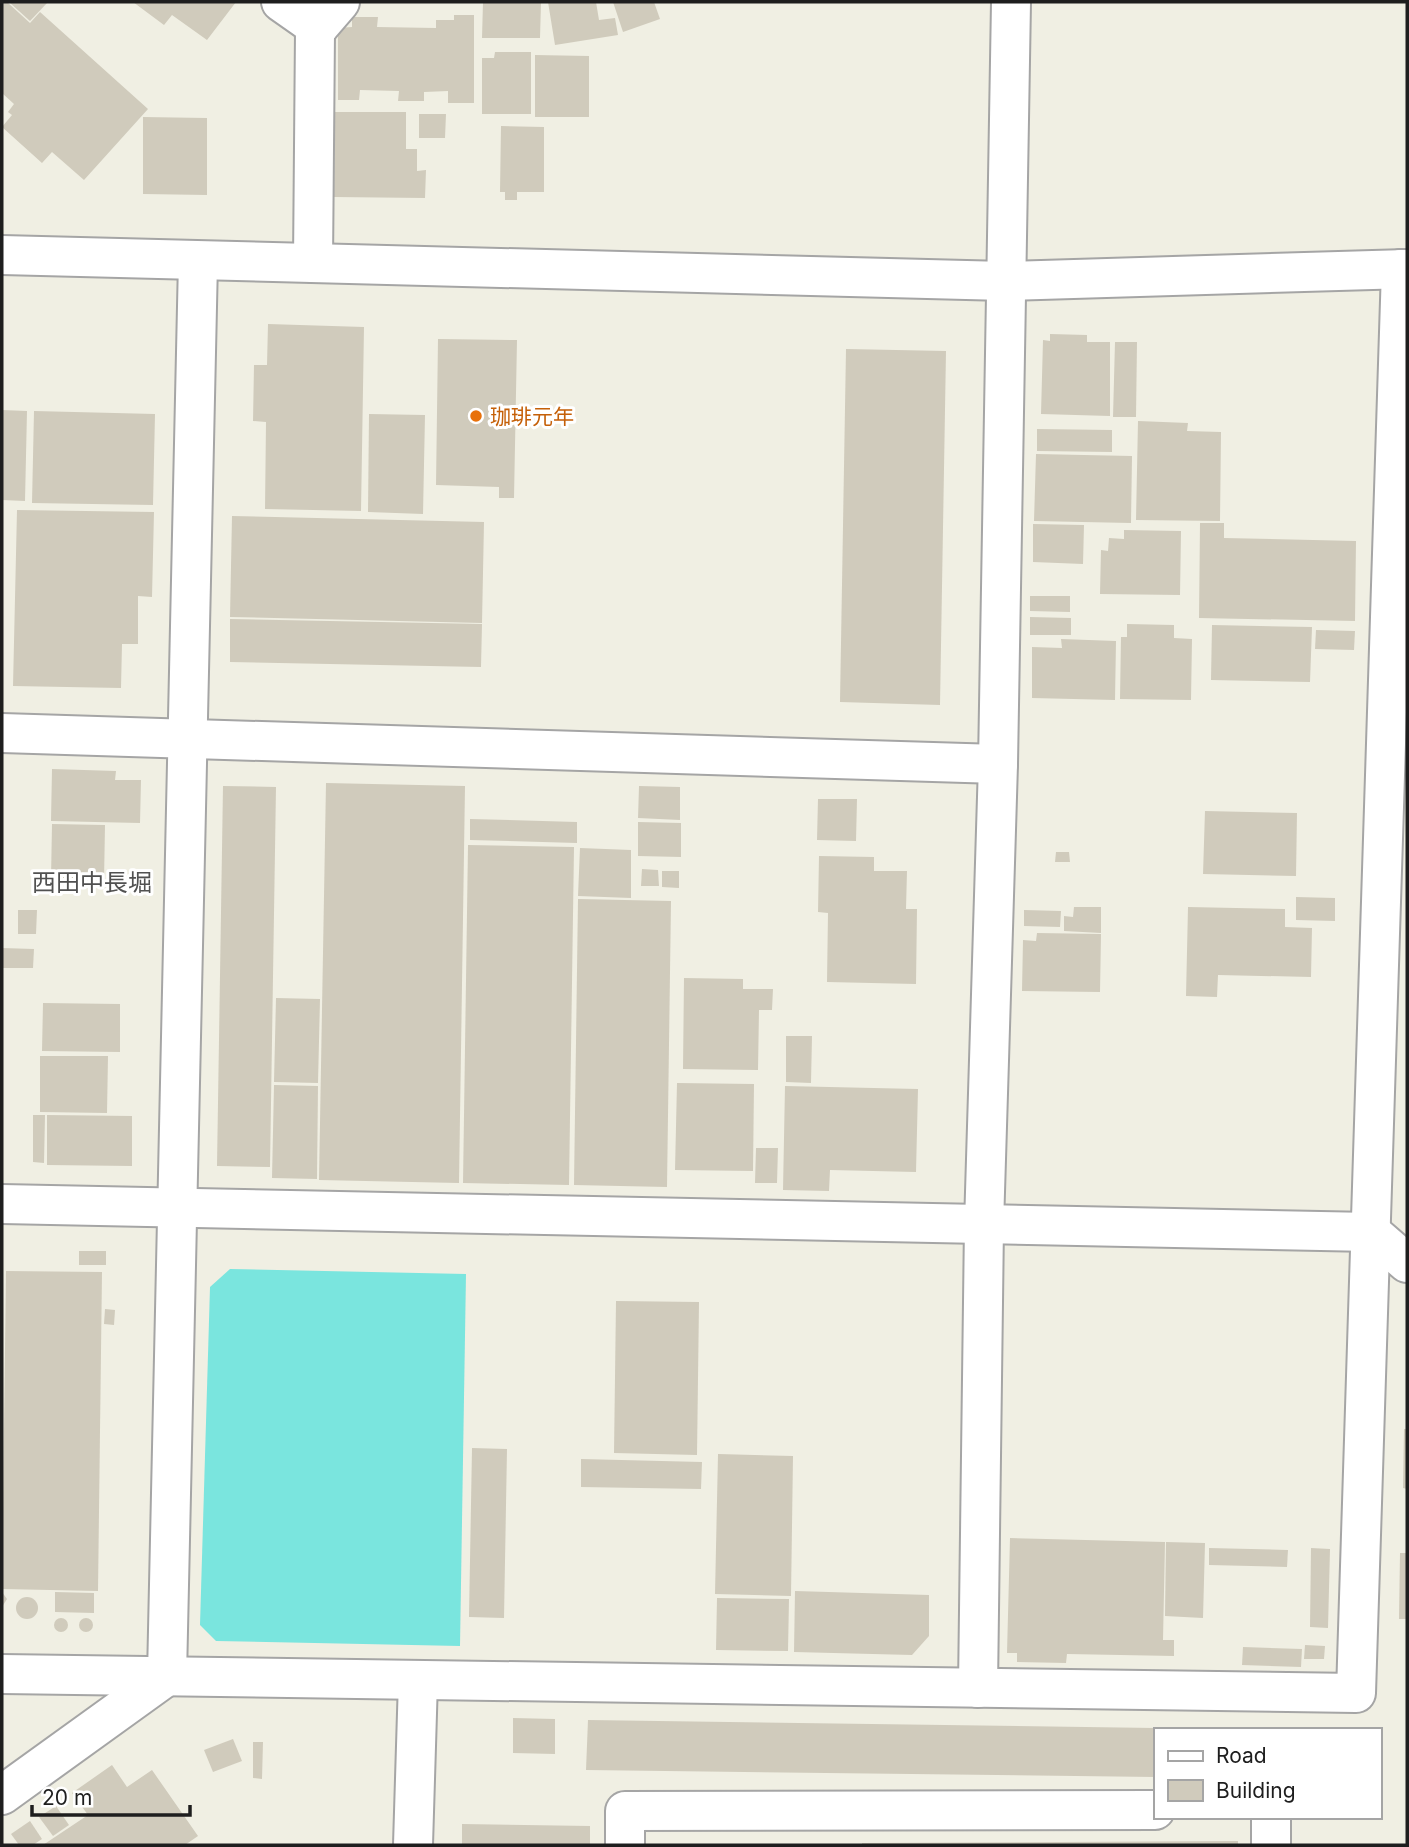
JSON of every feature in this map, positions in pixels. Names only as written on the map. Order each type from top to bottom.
[{"type":"street","points":[[281,2],[329,15],[315,31],[313,264]]},
{"type":"street","points":[[978,1688],[984,1225],[998,764],[1011,2]]},
{"type":"street","points":[[2,255],[1005,281],[1404,269],[1356,1693],[2,1674]]},
{"type":"street","points":[[167,1676],[198,261]]},
{"type":"street","points":[[2,733],[998,764]]},
{"type":"street","points":[[2,1204],[1371,1232],[1407,1263]]},
{"type":"street","points":[[2,1795],[167,1676]]},
{"type":"street","points":[[413,1845],[418,1680]]},
{"type":"street","points":[[625,1845],[625,1811],[1154,1810]]},
{"type":"street","points":[[1270,1845],[1271,1819]]},
{"type":"shaded area","points":[[230,1269],[466,1274],[460,1646],[216,1641],[200,1625],[210,1287]]},
{"type":"building","points":[[3,2],[7,2],[30,23],[40,12],[148,109],[84,180],[52,152],[42,163],[2,127],[12,115],[8,112],[14,104],[2,93]]},
{"type":"building","points":[[9,2],[48,2],[30,21]]},
{"type":"building","points":[[133,2],[236,2],[207,40],[172,15],[164,25]]},
{"type":"building","points":[[483,2],[541,2],[540,38],[482,38]]},
{"type":"building","points":[[548,2],[596,2],[599,20],[615,18],[618,35],[555,45]]},
{"type":"building","points":[[613,2],[654,2],[660,19],[623,32]]},
{"type":"building","points":[[454,15],[474,15],[474,103],[448,103],[448,91],[424,92],[424,101],[398,101],[399,91],[360,90],[359,100],[338,100],[338,28],[352,27],[352,17],[378,17],[377,27],[436,28],[436,20],[454,20]]},
{"type":"building","points":[[495,52],[531,52],[531,114],[482,114],[482,58],[494,58]]},
{"type":"building","points":[[535,55],[589,56],[589,117],[535,117]]},
{"type":"building","points":[[335,112],[406,112],[406,149],[417,149],[417,171],[426,170],[425,198],[334,197]]},
{"type":"building","points":[[419,114],[446,114],[445,138],[419,138]]},
{"type":"building","points":[[143,117],[207,118],[207,195],[143,194]]},
{"type":"building","points":[[501,126],[544,127],[544,192],[517,192],[517,200],[505,200],[505,192],[500,192]]},
{"type":"building","points":[[268,324],[364,327],[361,511],[265,509],[266,422],[253,421],[254,365],[267,365]]},
{"type":"building","points":[[1050,334],[1087,335],[1087,342],[1110,342],[1110,416],[1041,414],[1043,340],[1050,341]]},
{"type":"building","points":[[438,339],[517,340],[514,498],[499,498],[499,487],[436,485]]},
{"type":"building","points":[[1115,342],[1137,342],[1136,417],[1113,417]]},
{"type":"building","points":[[846,349],[946,351],[940,705],[840,702]]},
{"type":"building","points":[[2,410],[27,411],[25,501],[2,500]]},
{"type":"building","points":[[34,411],[155,414],[153,505],[32,503]]},
{"type":"building","points":[[369,414],[425,415],[423,514],[368,512]]},
{"type":"building","points":[[1138,421],[1188,423],[1187,431],[1221,432],[1220,521],[1136,520]]},
{"type":"building","points":[[1037,429],[1112,430],[1112,452],[1037,451]]},
{"type":"building","points":[[1036,454],[1132,456],[1131,523],[1034,521]]},
{"type":"building","points":[[17,510],[154,512],[152,597],[138,596],[138,644],[122,644],[121,688],[13,686]]},
{"type":"building","points":[[232,516],[484,522],[482,623],[230,617]]},
{"type":"building","points":[[1200,523],[1224,523],[1224,538],[1356,541],[1355,621],[1199,618]]},
{"type":"building","points":[[1033,524],[1084,525],[1083,564],[1033,562]]},
{"type":"building","points":[[1124,530],[1181,531],[1180,595],[1100,594],[1101,550],[1108,551],[1109,538],[1124,539]]},
{"type":"building","points":[[1030,596],[1070,596],[1070,612],[1030,611]]},
{"type":"building","points":[[1030,617],[1071,618],[1071,635],[1030,635]]},
{"type":"building","points":[[230,619],[482,624],[481,667],[230,662]]},
{"type":"building","points":[[1127,624],[1174,625],[1174,638],[1192,639],[1191,700],[1120,699],[1121,637],[1127,637]]},
{"type":"building","points":[[1212,625],[1312,627],[1310,682],[1211,680]]},
{"type":"building","points":[[1316,630],[1355,631],[1354,650],[1315,649]]},
{"type":"building","points":[[1061,639],[1116,641],[1115,700],[1032,698],[1032,647],[1062,648]]},
{"type":"building","points":[[52,769],[116,771],[115,780],[141,780],[140,823],[51,821]]},
{"type":"building","points":[[326,783],[465,786],[459,1183],[319,1180]]},
{"type":"building","points":[[223,786],[276,787],[270,1167],[217,1166]]},
{"type":"building","points":[[639,786],[680,787],[680,820],[638,818]]},
{"type":"building","points":[[818,799],[857,799],[856,841],[817,840]]},
{"type":"building","points":[[1205,811],[1297,813],[1296,876],[1203,874]]},
{"type":"building","points":[[470,819],[577,822],[577,843],[470,840]]},
{"type":"building","points":[[638,822],[681,823],[681,857],[638,856]]},
{"type":"building","points":[[52,824],[105,825],[104,881],[51,879]]},
{"type":"building","points":[[468,845],[574,847],[569,1185],[463,1183]]},
{"type":"building","points":[[580,848],[631,850],[631,898],[578,896]]},
{"type":"building","points":[[1056,852],[1069,852],[1070,862],[1055,862]]},
{"type":"building","points":[[819,856],[874,857],[874,871],[907,871],[906,909],[917,909],[916,984],[827,982],[828,913],[818,912]]},
{"type":"building","points":[[642,869],[658,870],[659,886],[641,886]]},
{"type":"building","points":[[662,871],[679,871],[679,888],[662,887]]},
{"type":"building","points":[[1296,897],[1335,898],[1335,921],[1296,920]]},
{"type":"building","points":[[578,899],[671,901],[667,1187],[574,1185]]},
{"type":"building","points":[[1074,907],[1101,907],[1101,933],[1064,931],[1064,916],[1073,917]]},
{"type":"building","points":[[1188,907],[1285,909],[1285,927],[1312,928],[1311,977],[1218,975],[1217,997],[1186,996]]},
{"type":"building","points":[[18,910],[37,910],[36,934],[18,934]]},
{"type":"building","points":[[1024,910],[1061,911],[1060,927],[1024,926]]},
{"type":"building","points":[[1037,933],[1101,934],[1100,992],[1022,991],[1023,940],[1036,941]]},
{"type":"building","points":[[2,948],[34,949],[33,968],[2,968]]},
{"type":"building","points":[[684,978],[743,979],[743,989],[773,989],[772,1010],[759,1010],[758,1070],[683,1069]]},
{"type":"building","points":[[276,998],[320,999],[318,1083],[274,1082]]},
{"type":"building","points":[[43,1003],[120,1004],[120,1052],[42,1051]]},
{"type":"building","points":[[786,1036],[812,1036],[811,1083],[786,1082]]},
{"type":"building","points":[[40,1056],[108,1056],[107,1113],[40,1112]]},
{"type":"building","points":[[677,1083],[754,1084],[753,1171],[675,1170]]},
{"type":"building","points":[[274,1085],[318,1086],[317,1179],[272,1178]]},
{"type":"building","points":[[785,1086],[918,1089],[916,1172],[830,1170],[829,1191],[783,1190]]},
{"type":"building","points":[[33,1115],[45,1115],[44,1163],[33,1162]]},
{"type":"building","points":[[47,1115],[132,1116],[132,1166],[47,1165]]},
{"type":"building","points":[[756,1148],[778,1148],[777,1183],[755,1183]]},
{"type":"building","points":[[79,1251],[106,1251],[106,1265],[79,1265]]},
{"type":"building","points":[[6,1271],[102,1272],[98,1591],[2,1589]]},
{"type":"building","points":[[616,1301],[699,1302],[697,1455],[614,1453]]},
{"type":"building","points":[[105,1309],[115,1310],[114,1325],[104,1324]]},
{"type":"building","points":[[1404,1429],[1407,1429],[1407,1489],[1403,1488]]},
{"type":"building","points":[[472,1448],[507,1449],[504,1618],[469,1617]]},
{"type":"building","points":[[718,1454],[793,1456],[791,1596],[715,1594]]},
{"type":"building","points":[[581,1459],[702,1462],[701,1489],[581,1487]]},
{"type":"building","points":[[1010,1538],[1165,1542],[1163,1640],[1174,1640],[1174,1656],[1067,1654],[1066,1663],[1017,1662],[1017,1653],[1007,1653]]},
{"type":"building","points":[[1166,1542],[1205,1543],[1203,1618],[1165,1616]]},
{"type":"building","points":[[1209,1548],[1288,1550],[1287,1567],[1209,1565]]},
{"type":"building","points":[[1311,1548],[1330,1549],[1328,1628],[1310,1627]]},
{"type":"building","points":[[1400,1553],[1407,1553],[1407,1619],[1399,1619]]},
{"type":"building","points":[[795,1591],[929,1595],[929,1636],[912,1655],[794,1652]]},
{"type":"building","points":[[2,1592],[7,1599],[2,1607]]},
{"type":"building","points":[[55,1592],[94,1593],[94,1613],[55,1612]]},
{"type":"building","points":[[23,1597],[31,1597],[38,1604],[38,1612],[31,1619],[23,1619],[16,1612],[16,1604]]},
{"type":"building","points":[[717,1598],[789,1599],[788,1651],[716,1650]]},
{"type":"building","points":[[61,1618],[66,1620],[66,1630],[61,1632],[56,1630],[54,1625],[56,1620]]},
{"type":"building","points":[[86,1618],[91,1620],[91,1630],[86,1632],[81,1630],[79,1625],[81,1620]]},
{"type":"building","points":[[1305,1645],[1325,1646],[1324,1659],[1304,1659]]},
{"type":"building","points":[[1243,1647],[1302,1649],[1301,1667],[1242,1665]]},
{"type":"building","points":[[513,1718],[555,1719],[555,1754],[513,1753]]},
{"type":"building","points":[[588,1720],[1155,1728],[1154,1777],[586,1770]]},
{"type":"building","points":[[233,1739],[242,1761],[213,1772],[204,1750]]},
{"type":"building","points":[[253,1742],[263,1742],[262,1779],[253,1778]]},
{"type":"building","points":[[112,1765],[127,1787],[152,1770],[198,1836],[185,1845],[43,1845],[88,1815],[72,1793]]},
{"type":"building","points":[[56,1806],[69,1825],[53,1836],[39,1817]]},
{"type":"building","points":[[30,1821],[42,1839],[33,1845],[19,1845],[11,1834]]},
{"type":"building","points":[[462,1824],[590,1826],[590,1845],[462,1845]]},
{"type":"building","points":[[1238,1841],[1238,1845],[862,1845],[862,1843]]},
{"type":"place","name":"珈琲元年","points":[[476,416]]},
{"type":"district","name":"西田中長堀","points":[[92,882]]}]
